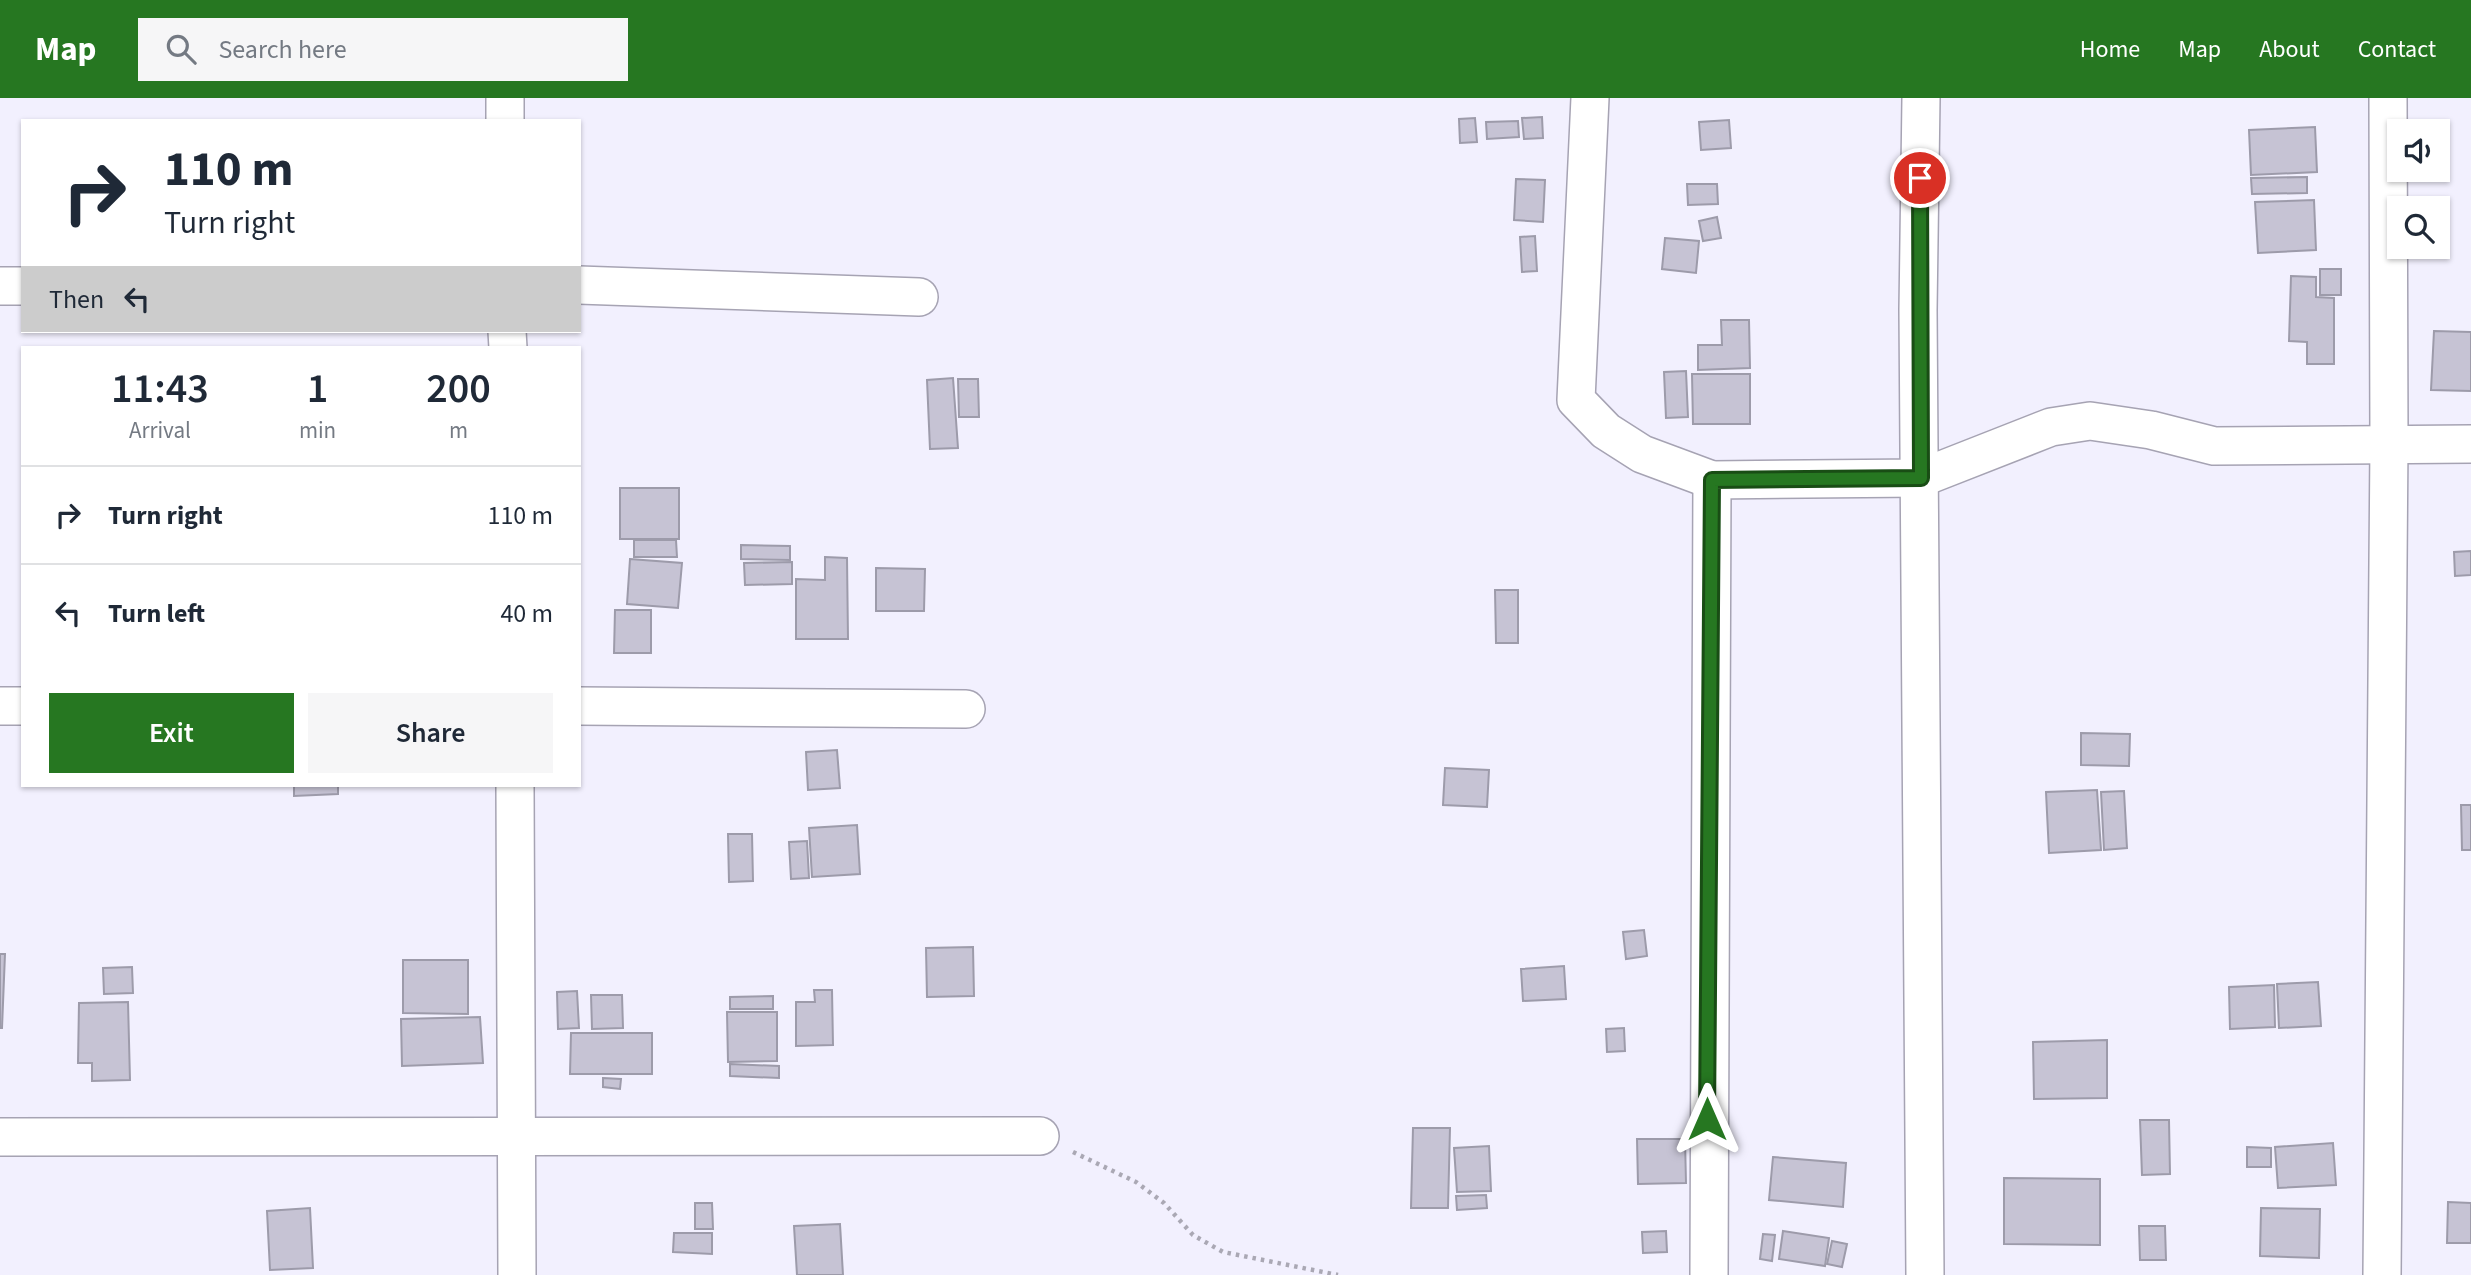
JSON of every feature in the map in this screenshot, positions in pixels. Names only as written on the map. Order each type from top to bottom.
[{"type":"street","points":[[505,98],[505,119]]},
{"type":"street","points":[[1590,98],[1576,400],[1606,431],[1642,454],[1712,480],[1921,478],[2051,428],[2090,421],[2151,429],[2214,446],[2471,444]]},
{"type":"street","points":[[1921,98],[1918,310],[1925,1275]]},
{"type":"street","points":[[2382,1275],[2389,444],[2388,98]]},
{"type":"street","points":[[581,285],[919,297]]},
{"type":"street","points":[[0,286],[21,286]]},
{"type":"street","points":[[1709,1275],[1712,480]]},
{"type":"street","points":[[0,706],[21,706]]},
{"type":"street","points":[[581,706],[966,709]]},
{"type":"street","points":[[515,787],[517,1275]]},
{"type":"street","points":[[0,1137],[1040,1136]]},
{"type":"path","points":[[1040,1136],[1136,1182],[1164,1203],[1193,1235],[1223,1252],[1338,1275]]},
{"type":"building","points":[[1542,117],[1543,138],[1524,139],[1522,118]]},
{"type":"building","points":[[1475,118],[1477,142],[1460,143],[1459,119]]},
{"type":"building","points":[[1729,120],[1731,148],[1701,150],[1699,122]]},
{"type":"building","points":[[1518,121],[1519,137],[1487,139],[1486,122]]},
{"type":"building","points":[[2315,127],[2317,172],[2251,175],[2249,130]]},
{"type":"building","points":[[2307,177],[2307,193],[2252,194],[2251,178]]},
{"type":"building","points":[[1516,179],[1545,180],[1543,222],[1514,220]]},
{"type":"building","points":[[1687,184],[1717,184],[1718,204],[1688,205]]},
{"type":"building","points":[[2314,200],[2316,250],[2258,253],[2255,202]]},
{"type":"building","points":[[1717,217],[1721,238],[1703,241],[1699,221]]},
{"type":"building","points":[[1535,236],[1537,271],[1522,272],[1520,237]]},
{"type":"building","points":[[1665,238],[1699,241],[1696,273],[1662,269]]},
{"type":"building","points":[[2320,269],[2341,269],[2341,295],[2320,295]]},
{"type":"building","points":[[2291,276],[2316,277],[2316,297],[2334,298],[2334,364],[2307,364],[2307,342],[2289,341]]},
{"type":"building","points":[[1721,320],[1749,320],[1750,368],[1698,370],[1698,345],[1722,345]]},
{"type":"building","points":[[2434,331],[2471,332],[2471,391],[2431,390]]},
{"type":"building","points":[[1686,371],[1688,417],[1666,418],[1664,372]]},
{"type":"building","points":[[1692,374],[1750,374],[1750,424],[1693,424]]},
{"type":"building","points":[[953,378],[958,448],[930,449],[927,380]]},
{"type":"building","points":[[958,379],[978,379],[979,417],[959,417]]},
{"type":"building","points":[[620,488],[679,488],[679,539],[620,539]]},
{"type":"building","points":[[634,540],[676,540],[677,557],[634,557]]},
{"type":"building","points":[[741,545],[790,546],[790,560],[741,559]]},
{"type":"building","points":[[2471,551],[2471,575],[2455,576],[2454,552]]},
{"type":"building","points":[[825,557],[847,558],[848,639],[796,639],[796,579],[825,580]]},
{"type":"building","points":[[630,559],[682,563],[678,608],[627,604]]},
{"type":"building","points":[[792,562],[792,584],[745,585],[744,563]]},
{"type":"building","points":[[876,568],[925,569],[924,611],[876,611]]},
{"type":"building","points":[[1495,590],[1518,590],[1518,643],[1496,643]]},
{"type":"building","points":[[615,610],[651,610],[651,653],[614,653]]},
{"type":"building","points":[[2081,733],[2130,734],[2129,766],[2081,765]]},
{"type":"building","points":[[837,750],[840,788],[808,790],[806,752]]},
{"type":"building","points":[[1445,768],[1489,770],[1487,807],[1443,805]]},
{"type":"building","points":[[294,787],[338,787],[338,794],[294,796]]},
{"type":"building","points":[[2097,790],[2101,850],[2049,853],[2046,792]]},
{"type":"building","points":[[2124,791],[2127,848],[2104,850],[2101,792]]},
{"type":"building","points":[[2461,805],[2471,805],[2471,850],[2462,850]]},
{"type":"building","points":[[857,825],[860,874],[812,877],[809,828]]},
{"type":"building","points":[[728,834],[752,834],[753,881],[729,882]]},
{"type":"building","points":[[807,841],[809,878],[791,879],[789,842]]},
{"type":"building","points":[[1644,930],[1647,956],[1626,959],[1623,932]]},
{"type":"building","points":[[973,947],[974,996],[927,997],[926,948]]},
{"type":"building","points":[[0,954],[5,954],[2,1028],[0,1028]]},
{"type":"building","points":[[403,960],[468,960],[468,1014],[403,1013]]},
{"type":"building","points":[[1564,966],[1566,999],[1523,1001],[1521,969]]},
{"type":"building","points":[[132,967],[133,993],[104,994],[103,968]]},
{"type":"building","points":[[2318,982],[2321,1026],[2279,1028],[2277,984]]},
{"type":"building","points":[[2274,985],[2275,1027],[2230,1029],[2229,987]]},
{"type":"building","points":[[814,990],[832,990],[833,1045],[796,1046],[796,1002],[815,1002]]},
{"type":"building","points":[[577,991],[579,1028],[558,1029],[557,992]]},
{"type":"building","points":[[591,995],[622,995],[623,1028],[592,1029]]},
{"type":"building","points":[[773,996],[773,1009],[730,1009],[730,997]]},
{"type":"building","points":[[128,1002],[130,1080],[92,1081],[92,1063],[78,1063],[79,1003]]},
{"type":"building","points":[[727,1012],[777,1012],[777,1061],[728,1062]]},
{"type":"building","points":[[480,1017],[483,1063],[402,1066],[401,1019]]},
{"type":"building","points":[[1624,1028],[1625,1051],[1607,1052],[1606,1029]]},
{"type":"building","points":[[571,1033],[652,1033],[652,1074],[570,1074]]},
{"type":"building","points":[[2107,1040],[2107,1098],[2034,1099],[2033,1042]]},
{"type":"building","points":[[730,1064],[779,1066],[779,1078],[730,1076]]},
{"type":"building","points":[[603,1078],[621,1079],[620,1089],[603,1087]]},
{"type":"building","points":[[2140,1120],[2169,1120],[2170,1174],[2142,1175]]},
{"type":"building","points":[[1413,1128],[1450,1128],[1448,1208],[1411,1208]]},
{"type":"building","points":[[1637,1139],[1685,1139],[1686,1183],[1638,1184]]},
{"type":"building","points":[[2333,1143],[2336,1185],[2278,1188],[2275,1147]]},
{"type":"building","points":[[1489,1146],[1491,1191],[1457,1192],[1454,1148]]},
{"type":"building","points":[[2247,1147],[2271,1148],[2271,1167],[2247,1167]]},
{"type":"building","points":[[1773,1157],[1846,1163],[1843,1207],[1769,1200]]},
{"type":"building","points":[[2004,1178],[2100,1179],[2100,1245],[2004,1244]]},
{"type":"building","points":[[1486,1195],[1487,1208],[1457,1210],[1456,1196]]},
{"type":"building","points":[[2448,1202],[2471,1203],[2471,1243],[2447,1243]]},
{"type":"building","points":[[695,1203],[712,1203],[713,1229],[695,1229]]},
{"type":"building","points":[[310,1208],[313,1268],[270,1270],[267,1211]]},
{"type":"building","points":[[2261,1208],[2320,1209],[2319,1258],[2260,1256]]},
{"type":"building","points":[[840,1224],[843,1275],[797,1275],[794,1226]]},
{"type":"building","points":[[2139,1226],[2165,1226],[2166,1260],[2140,1260]]},
{"type":"building","points":[[1666,1231],[1667,1252],[1643,1253],[1642,1232]]},
{"type":"building","points":[[1783,1231],[1829,1238],[1825,1266],[1779,1259]]},
{"type":"building","points":[[674,1233],[712,1233],[712,1254],[673,1252]]},
{"type":"building","points":[[1763,1234],[1775,1235],[1772,1261],[1760,1259]]},
{"type":"building","points":[[1832,1241],[1847,1244],[1842,1267],[1827,1264]]},
{"type":"route","points":[[1707,1119],[1712,480],[1921,478],[1918,310],[1920,178]]}]
